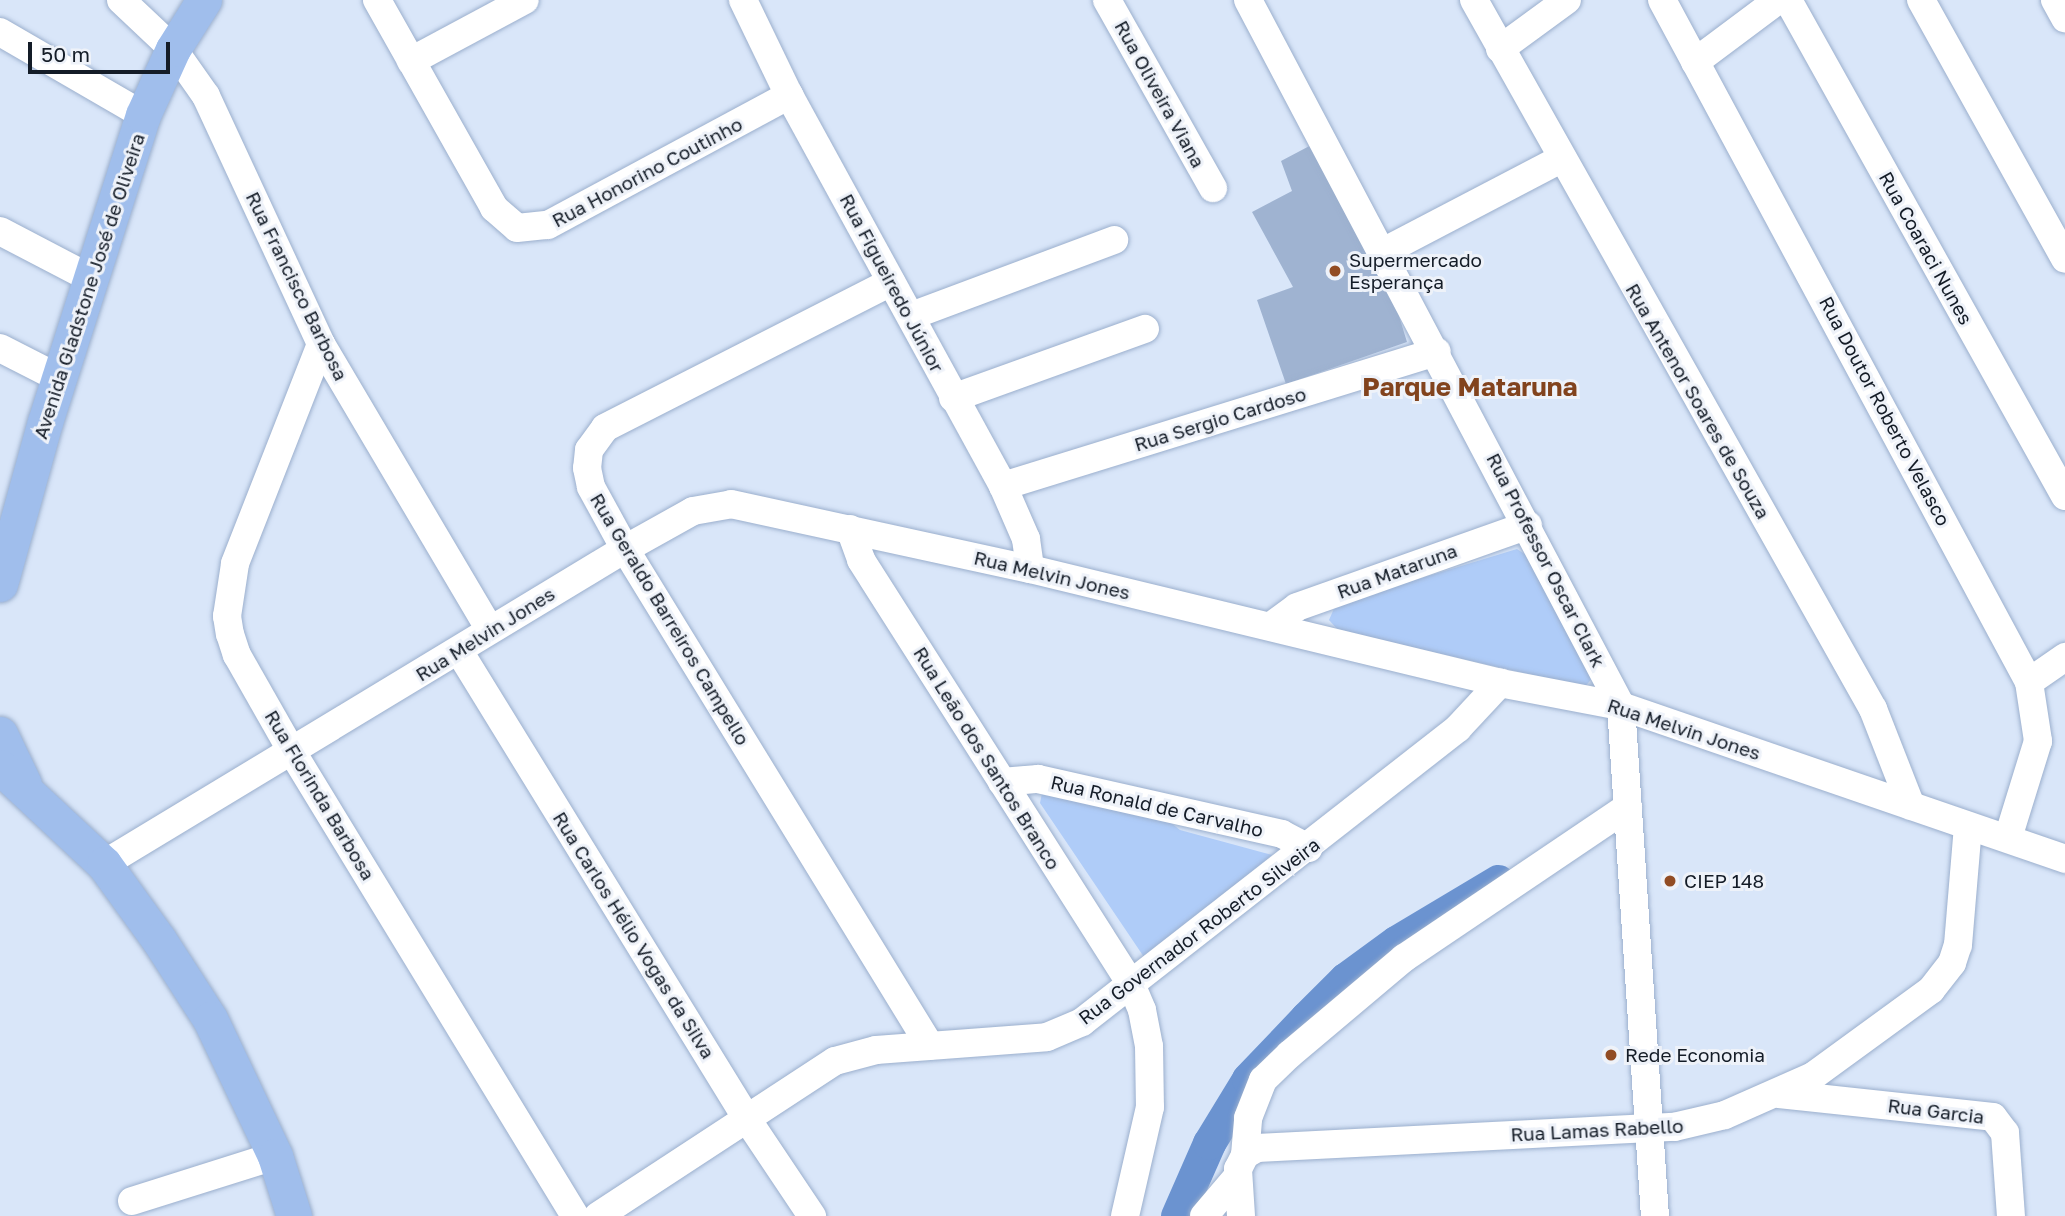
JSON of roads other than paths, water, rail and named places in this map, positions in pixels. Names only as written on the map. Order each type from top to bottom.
[{"type":"main road","name":"Avenida Gladstone José de Oliveira","points":[[0,584],[59,378],[144,115],[173,49],[204,0]]},
{"type":"main road","points":[[0,734],[13,777],[104,864],[210,1019],[275,1156],[294,1216]]},
{"type":"street","name":"Rua Francisco Barbosa","points":[[121,0],[173,49],[206,96],[321,344],[490,630]]},
{"type":"street","name":"Rua Honorino Coutinho","points":[[377,0],[495,208],[507,222],[527,230],[548,225],[789,95]]},
{"type":"street","points":[[411,61],[525,0]]},
{"type":"street","name":"Rua Figueiredo Júnior","points":[[743,0],[789,95],[1003,486],[1026,539],[1030,569]]},
{"type":"street","name":"Rua Oliveira Viana","points":[[1107,0],[1213,188]]},
{"type":"street","name":"Rua Professor Oscar Clark","points":[[1248,0],[1437,352],[1621,706],[1655,1216]]},
{"type":"street","name":"Rua Antenor Soares de Souza","points":[[1474,0],[1561,159],[1873,709],[1911,806]]},
{"type":"street","points":[[1500,49],[1567,0]]},
{"type":"street","name":"Rua Doutor Roberto Velasco","points":[[1662,0],[2029,682],[2038,741],[2008,838]]},
{"type":"street","points":[[1695,62],[1778,0]]},
{"type":"street","name":"Rua Coaraci Nunes","points":[[1788,0],[2065,496]]},
{"type":"street","points":[[1921,0],[2065,259]]},
{"type":"street","points":[[2055,0],[2065,18]]},
{"type":"street","points":[[0,32],[144,115]]},
{"type":"street","points":[[1383,252],[1561,159]]},
{"type":"street","points":[[0,231],[92,279]]},
{"type":"street","points":[[911,316],[1114,240]]},
{"type":"street","name":"Rua Geraldo Barreiros Campello","points":[[891,282],[604,428],[594,439],[587,468],[591,487],[625,549],[930,1046]]},
{"type":"street","points":[[953,398],[1145,328]]},
{"type":"street","name":"Rua Florinda Barbosa","points":[[321,344],[235,564],[227,616],[237,655],[291,750],[575,1216]]},
{"type":"street","points":[[0,348],[59,378]]},
{"type":"street","name":"Rua Sergio Cardoso","points":[[1003,486],[1437,352]]},
{"type":"street","name":"Rua Melvin Jones","points":[[104,864],[625,549],[711,506],[747,506],[850,528],[1271,626],[1500,683],[1621,706],[2065,859]]},
{"type":"street","name":"Rua Mataruna","points":[[1271,626],[1297,607],[1528,525]]},
{"type":"street","name":"Rua Leão dos Santos Branco","points":[[850,528],[861,560],[1131,984],[1147,1026],[1150,1107],[1125,1216]]},
{"type":"street","name":"Rua Carlos Hélio Vogas da Silva","points":[[459,651],[747,1119],[812,1216]]},
{"type":"street","points":[[2029,682],[2065,657]]},
{"type":"street","name":"Rua Governador Roberto Silveira","points":[[598,1216],[835,1061],[867,1051],[1046,1037],[1082,1022],[1308,848],[1458,728],[1500,683]]},
{"type":"street","name":"Rua Ronald de Carvalho","points":[[1002,782],[1038,779],[1282,834],[1308,848]]},
{"type":"street","points":[[1241,1216],[1241,1166],[1248,1118],[1263,1080],[1404,958],[1628,807]]},
{"type":"street","name":"Rua Lamas Rabello","points":[[1241,1166],[1257,1148],[1698,1124],[1776,1093],[1838,1062],[1944,975],[1958,945],[1968,826]]},
{"type":"street","name":"Rua Garcia","points":[[1776,1093],[1993,1117],[2005,1133],[2011,1216]]},
{"type":"street","points":[[132,1201],[275,1156]]},
{"type":"street","points":[[1204,1216],[1241,1166]]},
{"type":"waterway","points":[[1177,1216],[1209,1143],[1248,1079],[1306,1018],[1345,979],[1396,942],[1498,881]]},
{"type":"place","name":"Supermercado Esperança","points":[[1335,271]]},
{"type":"place","name":"CIEP 148","points":[[1670,881]]},
{"type":"place","name":"Rede Economia","points":[[1611,1055]]},
{"type":"district","name":"Parque Mataruna","points":[[1470,387]]}]
